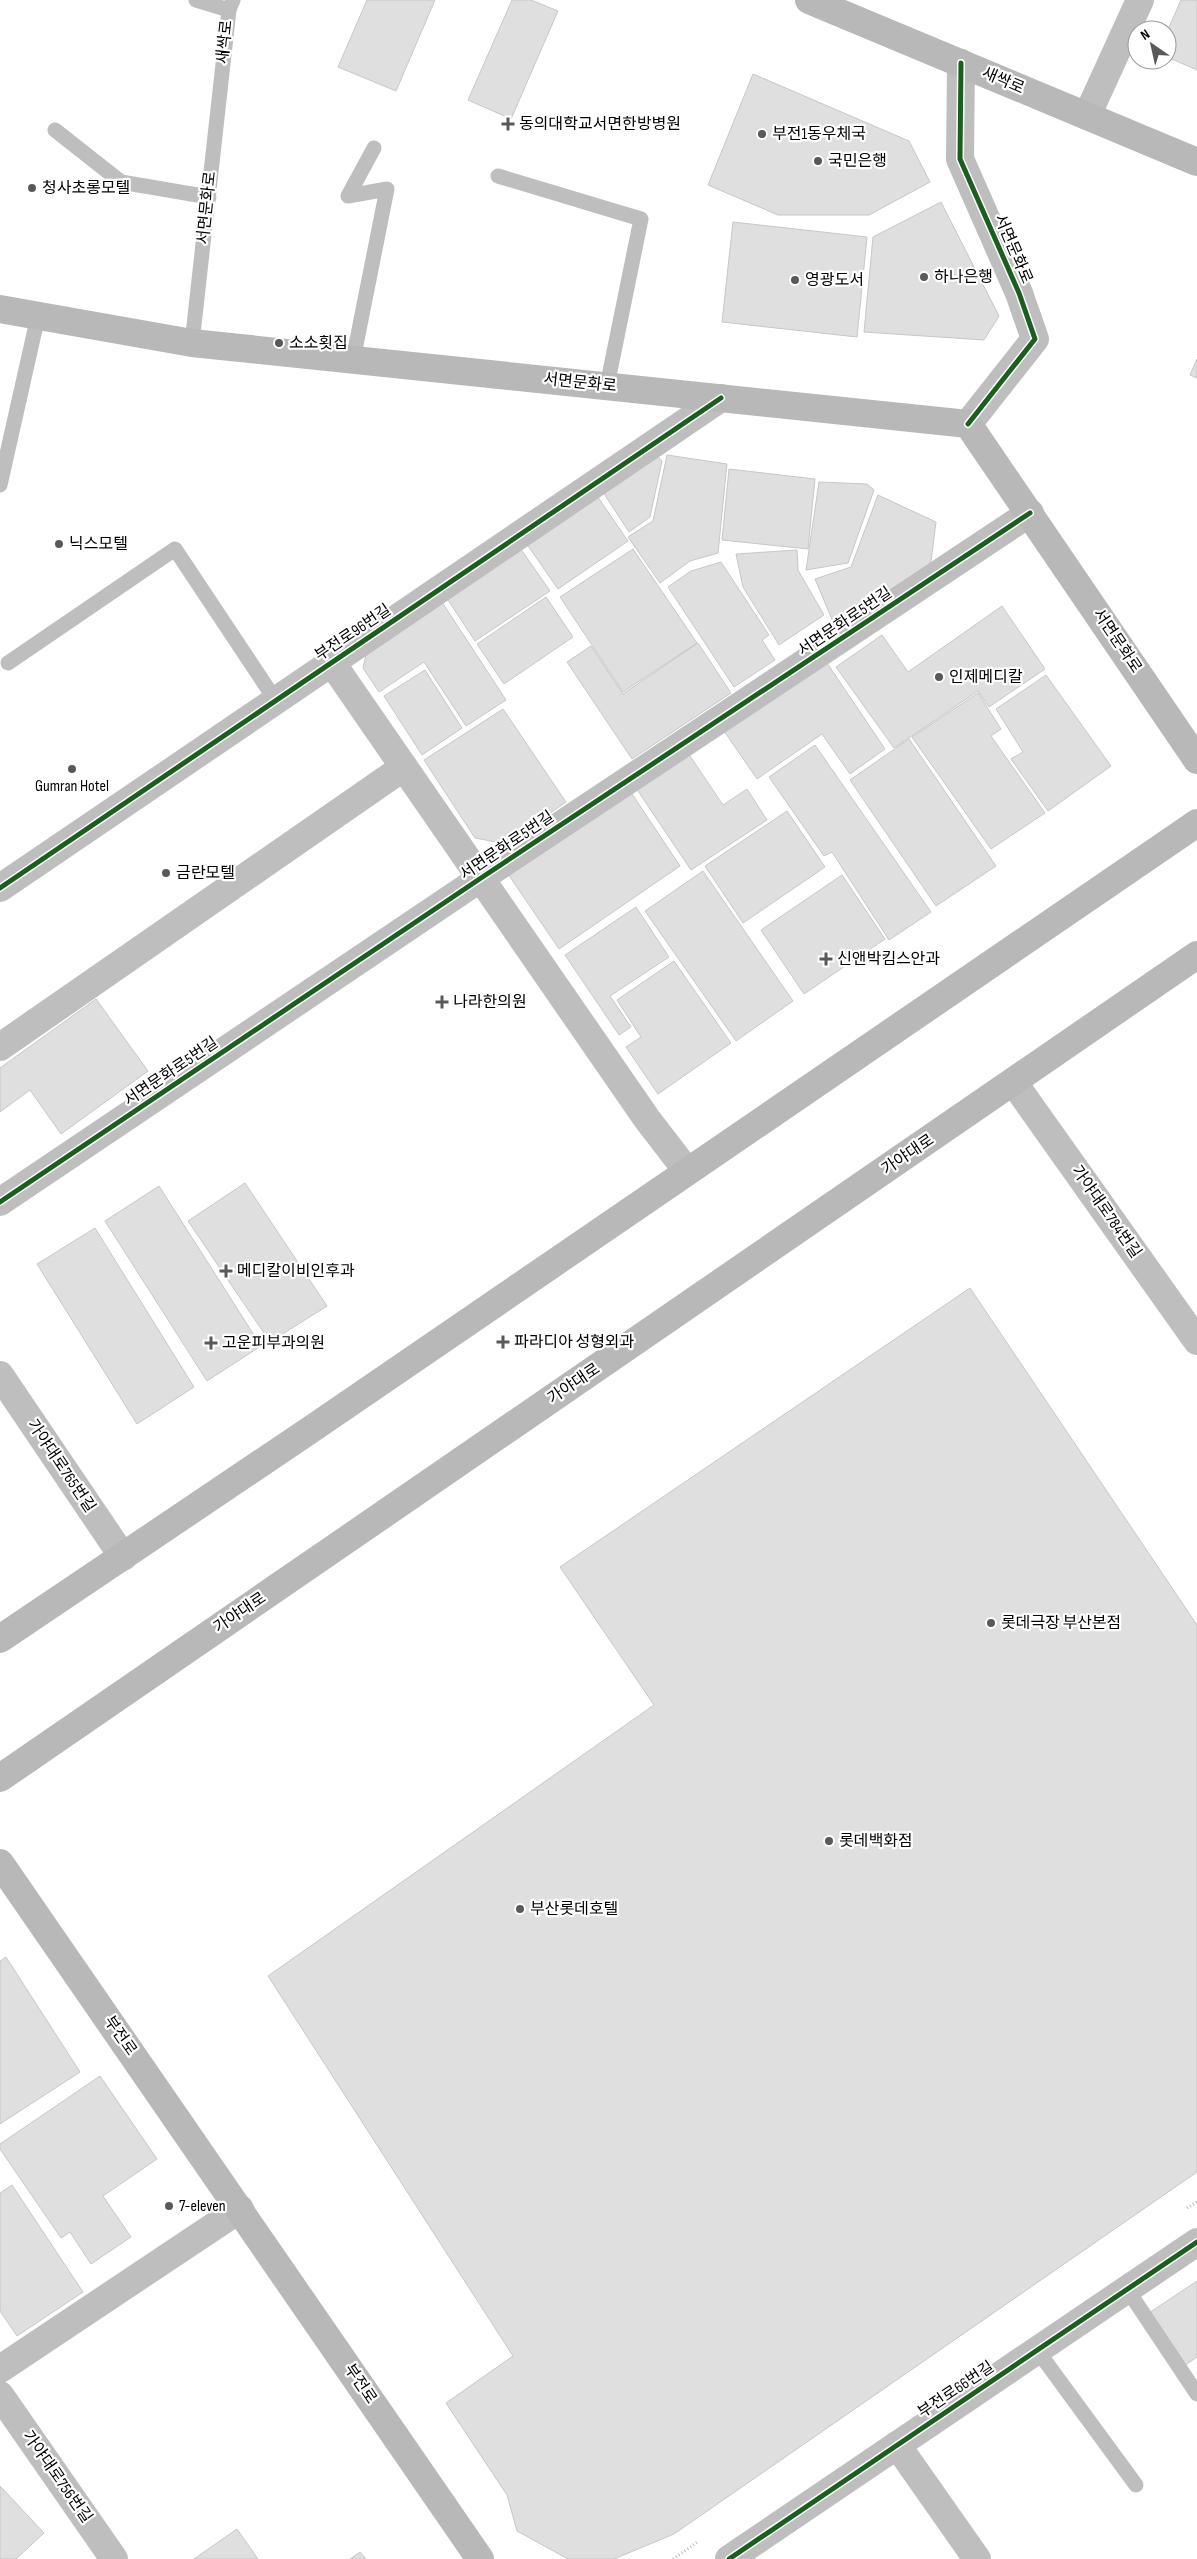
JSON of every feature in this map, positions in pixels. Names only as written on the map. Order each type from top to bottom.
[{"type":"main road","name":"새싹로","points":[[824,3],[961,64],[1197,162]]},
{"type":"main road","name":"서면문화로","points":[[0,309],[192,343],[968,424],[1197,760]]},
{"type":"main road","points":[[0,1639],[1197,824]]},
{"type":"main road","name":"가야대로","points":[[0,1778],[1014,1083],[1197,955]]},
{"type":"main road","name":"부전로","points":[[0,1863],[480,2559]]},
{"type":"street","points":[[1087,116],[1140,0]]},
{"type":"street","name":"서면문화로","points":[[961,64],[960,159],[1019,294],[1035,339],[968,424]]},
{"type":"street","name":"부전로96번길","points":[[0,888],[721,398]]},
{"type":"street","name":"서면문화로5번길","points":[[0,1202],[481,878],[1030,513]]},
{"type":"street","name":"부전로96번길","points":[[332,663],[648,1119],[687,1172]]},
{"type":"street","points":[[0,1047],[404,767]]},
{"type":"street","name":"가야대로784번길","points":[[1014,1083],[1197,1341]]},
{"type":"street","name":"가야대로765번길","points":[[0,1375],[123,1557]]},
{"type":"street","points":[[0,2369],[240,2209]]},
{"type":"street","name":"부전로66번길","points":[[729,2559],[1197,2242]]},
{"type":"street","name":"가야대로756번길","points":[[0,2395],[114,2559]]},
{"type":"street","points":[[897,2445],[977,2559]]},
{"type":"lane","name":"새싹로","points":[[196,0],[231,5],[222,74]]},
{"type":"lane","name":"서면문화로","points":[[192,343],[222,74]]},
{"type":"lane","points":[[55,130],[121,182],[208,197]]},
{"type":"lane","points":[[353,360],[388,189],[348,196],[374,148]]},
{"type":"lane","points":[[498,176],[641,219],[607,386]]},
{"type":"lane","points":[[0,485],[38,316]]},
{"type":"lane","points":[[8,663],[175,548],[276,700]]},
{"type":"lane","points":[[1126,2290],[1197,2394]]},
{"type":"lane","points":[[1037,2350],[1136,2485]]},
{"type":"building","points":[[367,0],[435,0],[396,91],[338,67]]},
{"type":"building","points":[[512,0],[531,0],[558,11],[511,119],[468,100]]},
{"type":"building","points":[[1181,0],[1197,0],[1197,70],[1177,61],[1177,20],[1172,20]]},
{"type":"building","name":"국민은행","points":[[753,74],[909,141],[930,182],[869,215],[778,215],[708,185]]},
{"type":"building","name":"하나은행","points":[[941,202],[999,316],[984,340],[864,332],[873,237]]},
{"type":"building","name":"영광도서","points":[[733,222],[867,237],[857,337],[722,322]]},
{"type":"building","points":[[1197,359],[1197,378],[1190,375]]},
{"type":"building","points":[[653,451],[662,461],[650,517],[629,532],[599,486]]},
{"type":"building","points":[[667,455],[727,464],[718,553],[690,561],[660,583],[628,537],[653,521]]},
{"type":"building","points":[[729,469],[815,479],[808,549],[722,540]]},
{"type":"building","points":[[819,482],[867,484],[874,490],[848,563],[806,570]]},
{"type":"building","points":[[595,493],[628,541],[558,589],[524,540]]},
{"type":"building","points":[[878,495],[936,522],[930,569],[836,629],[815,579],[851,567]]},
{"type":"building","points":[[520,548],[550,591],[475,641],[446,597]]},
{"type":"building","points":[[633,549],[697,643],[623,692],[560,597]]},
{"type":"building","points":[[797,550],[798,570],[824,615],[779,645],[743,587],[736,554]]},
{"type":"building","points":[[721,562],[769,635],[762,640],[775,660],[734,687],[668,587],[691,571]]},
{"type":"building","points":[[546,597],[573,637],[504,684],[477,644]]},
{"type":"building","points":[[440,599],[506,700],[466,726],[424,662],[379,692],[363,668],[368,646]]},
{"type":"building","name":"인제메디칼","points":[[1002,606],[1045,669],[989,707],[978,691],[894,748],[836,667],[882,635],[908,672]]},
{"type":"building","points":[[698,643],[731,693],[632,759],[567,662],[591,646],[623,694]]},
{"type":"building","points":[[827,663],[885,749],[850,774],[822,734],[757,779],[724,731]]},
{"type":"building","points":[[425,670],[462,728],[422,755],[384,696]]},
{"type":"building","points":[[1046,675],[1111,766],[1048,811],[1011,759],[1023,752],[996,709]]},
{"type":"building","points":[[978,693],[1001,729],[991,736],[1045,813],[991,849],[912,737]]},
{"type":"building","points":[[503,709],[566,802],[506,844],[475,838],[424,760]]},
{"type":"building","points":[[909,739],[996,866],[936,906],[850,780]]},
{"type":"building","points":[[815,745],[931,912],[889,940],[832,852],[824,856],[769,777]]},
{"type":"building","points":[[688,753],[723,805],[747,789],[767,820],[691,870],[636,788]]},
{"type":"building","points":[[630,791],[680,866],[559,949],[508,874]]},
{"type":"building","points":[[787,811],[825,867],[743,923],[705,866]]},
{"type":"building","points":[[703,871],[793,1001],[736,1041],[645,911]]},
{"type":"building","points":[[842,875],[885,939],[804,994],[761,930]]},
{"type":"building","points":[[636,907],[669,957],[610,996],[631,1027],[619,1035],[565,955]]},
{"type":"building","points":[[674,961],[731,1043],[658,1094],[626,1047],[641,1037],[617,1000]]},
{"type":"building","points":[[96,999],[148,1071],[61,1134],[30,1090],[0,1112],[0,1068]]},
{"type":"building","points":[[245,1183],[327,1306],[270,1342],[188,1221]]},
{"type":"building","points":[[159,1186],[261,1346],[207,1381],[105,1221]]},
{"type":"building","points":[[95,1228],[194,1387],[137,1424],[37,1264]]},
{"type":"building","name":"롯데백화점","points":[[970,1288],[1197,1625],[1197,2172],[674,2534],[614,2559],[568,2559],[517,2531],[507,2495],[446,2403],[513,2356],[268,1976],[654,1705],[560,1567]]},
{"type":"building","points":[[6,1957],[80,2072],[0,2124],[0,1961]]},
{"type":"building","points":[[100,2076],[157,2159],[103,2196],[131,2237],[91,2264],[70,2232],[61,2238],[0,2149],[0,2144]]},
{"type":"building","points":[[12,2185],[83,2292],[17,2336],[0,2311],[0,2193]]},
{"type":"building","points":[[1197,2281],[1197,2357],[1184,2366],[1149,2313]]},
{"type":"building","points":[[0,2486],[44,2533],[16,2559],[0,2559]]},
{"type":"building","points":[[237,2529],[258,2559],[194,2559]]},
{"type":"building","points":[[360,2552],[366,2559],[350,2559]]},
{"type":"cycle path","points":[[961,63],[960,159],[1019,293],[1035,339],[968,424]]},
{"type":"cycle path","points":[[0,888],[721,398]]},
{"type":"cycle path","points":[[0,1202],[481,878],[1030,513]]},
{"type":"cycle path","points":[[729,2559],[1197,2242]]},
{"type":"place","name":"동의대학교서면한방병원","points":[[508,124]]},
{"type":"place","name":"부전1동우체국","points":[[762,134]]},
{"type":"place","name":"국민은행","points":[[818,161]]},
{"type":"place","name":"청사초롱모텔","points":[[32,188]]},
{"type":"place","name":"하나은행","points":[[924,277]]},
{"type":"place","name":"영광도서","points":[[795,280]]},
{"type":"place","name":"소소횟집","points":[[279,343]]},
{"type":"place","name":"닉스모텔","points":[[59,544]]},
{"type":"place","name":"인제메디칼","points":[[939,677]]},
{"type":"place","name":"Gumran Hotel","points":[[72,769]]},
{"type":"place","name":"금란모텔","points":[[166,873]]},
{"type":"place","name":"신앤박킴스안과","points":[[826,959]]},
{"type":"place","name":"나라한의원","points":[[442,1002]]},
{"type":"place","name":"메디칼이비인후과","points":[[226,1271]]},
{"type":"place","name":"파라디아 성형외과","points":[[503,1342]]},
{"type":"place","name":"고운피부과의원","points":[[211,1343]]},
{"type":"place","name":"롯데극장 부산본점","points":[[991,1623]]},
{"type":"place","name":"롯데백화점","points":[[829,1841]]},
{"type":"place","name":"부산롯데호텔","points":[[520,1909]]},
{"type":"place","name":"7-eleven","points":[[169,2206]]}]
